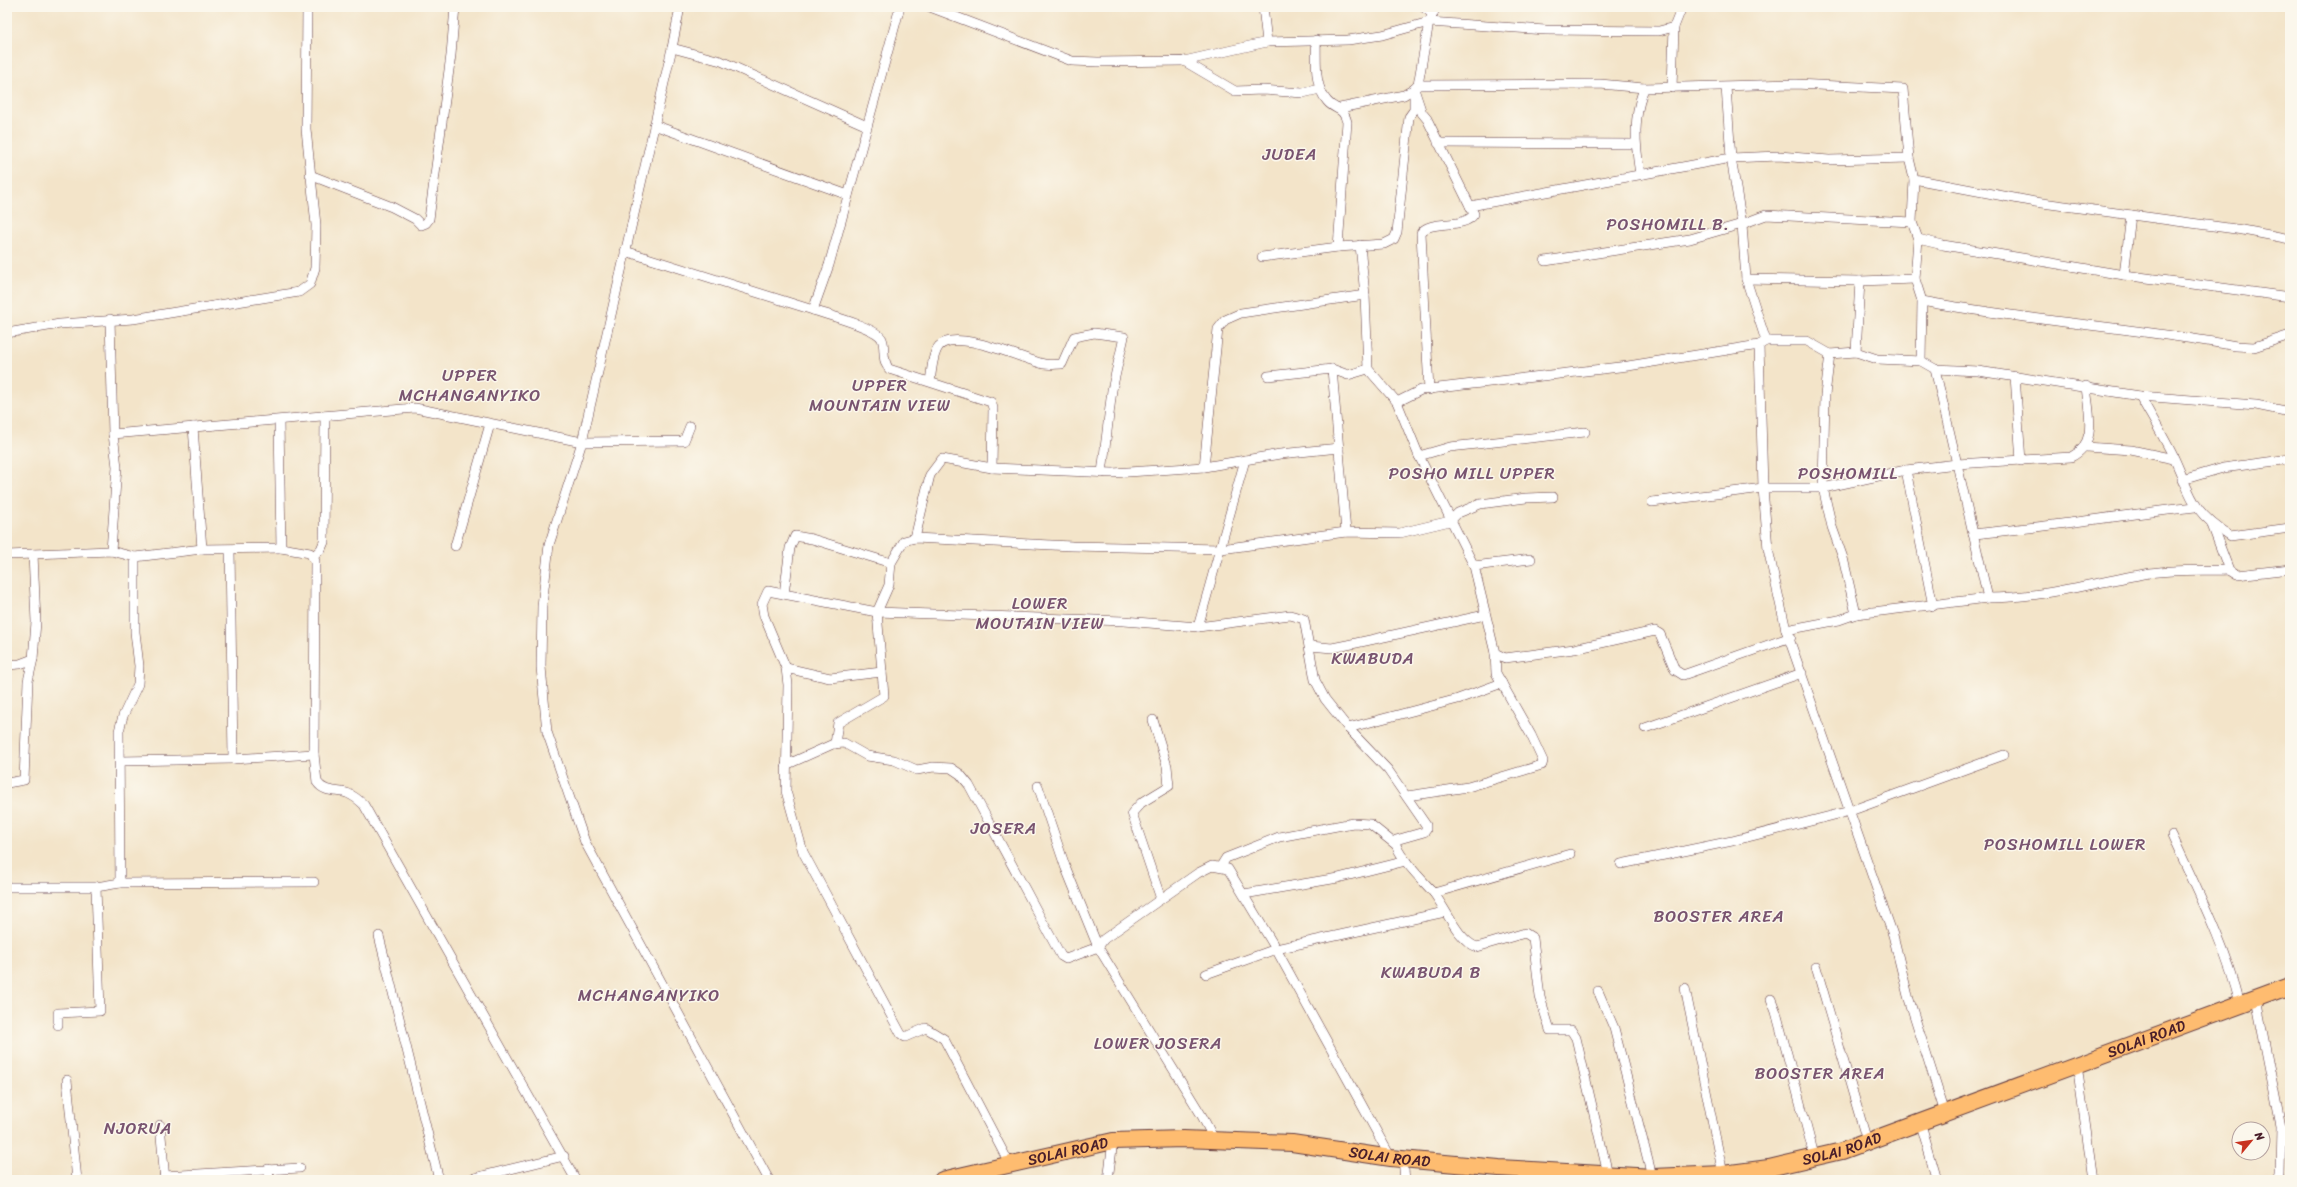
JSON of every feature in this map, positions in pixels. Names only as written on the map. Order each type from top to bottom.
[{"type":"highway","name":"SOLAI ROAD","points":[[942,1180],[1113,1141],[1214,1139],[1292,1143],[1397,1159],[1499,1168],[1653,1178],[1723,1174],[1815,1159],[1945,1113],[2290,986]]},
{"type":"street","points":[[7,333],[60,324],[110,319],[133,319],[299,292],[310,284],[315,268],[316,225],[306,129],[307,7]]},
{"type":"street","points":[[310,175],[392,207],[415,219],[421,225],[426,223],[429,219],[451,55],[455,7]]},
{"type":"street","points":[[680,7],[672,48],[582,442],[549,545],[542,606],[540,667],[547,732],[585,842],[769,1180]]},
{"type":"street","points":[[813,310],[829,264],[900,7]]},
{"type":"street","points":[[930,7],[1072,61],[1184,61],[1267,42],[1348,40],[1382,35],[1433,14]]},
{"type":"street","points":[[1262,7],[1267,42]]},
{"type":"street","points":[[1423,7],[1433,14],[1546,30],[1659,31],[1674,27]]},
{"type":"street","points":[[1672,88],[1674,27],[1682,7]]},
{"type":"street","points":[[1262,257],[1338,246],[1390,242],[1394,239],[1398,232],[1409,117],[1414,110],[1416,87],[1433,14]]},
{"type":"street","points":[[1316,40],[1320,89],[1328,102],[1340,108],[1346,115],[1348,122],[1338,246]]},
{"type":"street","points":[[672,48],[721,62],[867,126]]},
{"type":"street","points":[[1184,61],[1235,91],[1263,90],[1303,93],[1320,89]]},
{"type":"street","points":[[1340,108],[1404,95],[1416,87],[1600,84],[1644,88],[1672,88],[1795,84],[1903,89],[1909,158],[1914,179],[1912,222],[1918,239],[1915,279],[1922,300],[1921,361]]},
{"type":"street","points":[[1416,87],[1422,113],[1474,214],[1467,221],[1428,227],[1421,233],[1429,390]]},
{"type":"street","points":[[1726,87],[1731,158],[1742,224],[1746,280],[1762,343],[1763,488],[1768,549],[1788,633],[1892,935],[1908,996],[1945,1113]]},
{"type":"street","points":[[1640,174],[1635,144],[1637,108],[1644,88]]},
{"type":"street","points":[[654,125],[848,195]]},
{"type":"street","points":[[1438,143],[1635,144]]},
{"type":"street","points":[[1470,206],[1731,158],[1779,156],[1829,160],[1909,158]]},
{"type":"street","points":[[1914,179],[2035,202],[2290,239]]},
{"type":"street","points":[[1545,261],[1690,239],[1742,224],[1766,215],[1775,214],[1912,222]]},
{"type":"street","points":[[2124,275],[2131,215]]},
{"type":"street","points":[[1918,239],[1943,245],[2124,275],[2290,297]]},
{"type":"street","points":[[1360,245],[1365,295],[1368,369],[1397,402],[1419,456],[1450,521],[1474,566],[1495,653],[1494,670],[1531,735],[1543,761],[1542,765],[1468,787],[1407,796]]},
{"type":"street","points":[[625,251],[875,331],[883,342],[883,356],[889,369],[991,402],[993,408],[992,468]]},
{"type":"street","points":[[1746,280],[1860,281],[1915,279]]},
{"type":"street","points":[[1856,352],[1860,281]]},
{"type":"street","points":[[1204,467],[1218,329],[1224,320],[1240,313],[1365,295]]},
{"type":"street","points":[[1922,300],[2001,314],[2101,326],[2236,346],[2254,347],[2290,334]]},
{"type":"street","points":[[110,319],[113,434],[117,467],[111,550]]},
{"type":"street","points":[[930,382],[936,351],[940,345],[951,339],[971,342],[1045,365],[1062,364],[1074,337],[1094,333],[1124,337],[1112,390],[1102,473]]},
{"type":"street","points":[[1397,402],[1410,394],[1421,390],[1628,366],[1762,343],[1807,341],[1830,354],[1856,352],[1877,359],[1921,361],[1935,369],[2015,376],[2086,386],[2140,396],[2256,405],[2290,412]]},
{"type":"street","points":[[1830,354],[1825,395],[1823,488],[1856,614]]},
{"type":"street","points":[[1268,376],[1332,369],[1348,375],[1368,369]]},
{"type":"street","points":[[1332,369],[1340,448],[1346,532]]},
{"type":"street","points":[[1935,369],[1988,598]]},
{"type":"street","points":[[2015,376],[2021,461]]},
{"type":"street","points":[[1652,502],[1763,488],[1823,488],[1906,470],[1957,464],[2071,457],[2086,446],[2090,436],[2086,386]]},
{"type":"street","points":[[2140,396],[2174,459],[2195,507],[2212,525],[2230,536],[2290,528]]},
{"type":"street","points":[[113,434],[415,408],[582,442],[684,441],[690,426]]},
{"type":"street","points":[[314,556],[321,549],[324,542],[325,416]]},
{"type":"street","points":[[279,420],[281,548]]},
{"type":"street","points":[[455,546],[490,424]]},
{"type":"street","points":[[193,427],[202,549]]},
{"type":"street","points":[[1419,456],[1450,447],[1585,432]]},
{"type":"street","points":[[2086,446],[2131,450],[2174,459]]},
{"type":"street","points":[[915,538],[930,475],[942,459],[992,468],[1102,473],[1204,467],[1245,460],[1340,448]]},
{"type":"street","points":[[2182,480],[2223,468],[2290,459]]},
{"type":"street","points":[[1198,628],[1245,460]]},
{"type":"street","points":[[1906,470],[1933,606]]},
{"type":"street","points":[[835,744],[838,724],[884,696],[877,612],[889,585],[891,563],[904,541],[915,538],[1072,546],[1221,549],[1346,532],[1400,533],[1450,521],[1458,513],[1480,504],[1526,498],[1553,497]]},
{"type":"street","points":[[1973,534],[2051,527],[2124,515],[2195,507]]},
{"type":"street","points":[[2212,525],[2229,570]]},
{"type":"street","points":[[784,594],[790,548],[795,536],[812,539],[891,563]]},
{"type":"street","points":[[7,555],[111,550],[135,557],[202,549],[230,550],[281,548],[310,553],[314,556]]},
{"type":"street","points":[[230,550],[233,759]]},
{"type":"street","points":[[7,783],[24,780],[28,681],[33,658],[36,622],[33,554]]},
{"type":"street","points":[[314,556],[316,573],[314,754],[316,778],[320,786],[327,790],[347,793],[357,798],[364,805],[564,1156],[576,1180]]},
{"type":"street","points":[[120,883],[119,731],[123,716],[138,684],[139,666],[135,632],[135,557]]},
{"type":"street","points":[[1474,566],[1531,560]]},
{"type":"street","points":[[1495,653],[1505,658],[1574,649],[1654,631],[1660,634],[1675,670],[1684,675],[1788,633],[1839,620],[1856,614],[1933,606],[1988,598],[2010,598],[2102,583],[2145,574],[2229,570],[2237,575],[2245,576],[2290,569]]},
{"type":"street","points":[[1010,1165],[944,1038],[926,1028],[905,1037],[897,1027],[803,852],[788,806],[786,765],[788,685],[786,668],[764,616],[762,604],[768,591],[877,612],[1124,621],[1198,628],[1290,615],[1304,619],[1315,680],[1325,699],[1348,728],[1388,770],[1426,825],[1426,830],[1400,838],[1396,840],[1395,844]]},
{"type":"street","points":[[1310,646],[1332,648],[1485,616]]},
{"type":"street","points":[[7,665],[20,664],[33,658]]},
{"type":"street","points":[[786,668],[830,678],[882,672]]},
{"type":"street","points":[[1644,728],[1802,673]]},
{"type":"street","points":[[1348,728],[1458,700],[1502,683]]},
{"type":"street","points":[[1153,720],[1167,766],[1169,786],[1141,803],[1132,813],[1161,900]]},
{"type":"street","points":[[786,765],[835,744],[844,743],[867,756],[894,760],[917,770],[944,767],[960,774],[969,785],[1061,956],[1066,959],[1098,947],[1104,939],[1198,873],[1212,866],[1221,866],[1228,869],[1244,894],[1397,1159],[1405,1180]]},
{"type":"street","points":[[120,761],[233,759],[314,754]]},
{"type":"street","points":[[1621,864],[1732,841],[1850,810],[2004,755]]},
{"type":"street","points":[[1038,786],[1065,866],[1098,947],[1202,1116],[1214,1139]]},
{"type":"street","points":[[1221,866],[1226,858],[1279,837],[1353,823],[1370,824],[1395,844],[1406,861],[1434,893],[1445,912],[1470,944],[1477,947],[1525,933],[1533,938],[1540,997],[1550,1030],[1571,1030],[1576,1038],[1608,1174]]},
{"type":"street","points":[[2172,836],[2201,898],[2235,982],[2240,1004]]},
{"type":"street","points":[[1434,893],[1570,854]]},
{"type":"street","points":[[1244,894],[1338,878],[1406,861]]},
{"type":"street","points":[[7,887],[96,887],[120,883],[314,882]]},
{"type":"street","points":[[58,1026],[58,1013],[100,1011],[96,887]]},
{"type":"street","points":[[1206,974],[1276,949],[1445,912]]},
{"type":"street","points":[[379,936],[439,1180]]},
{"type":"street","points":[[1816,967],[1867,1141]]},
{"type":"street","points":[[1684,988],[1723,1174]]},
{"type":"street","points":[[1598,991],[1614,1028],[1653,1178]]},
{"type":"street","points":[[1771,999],[1776,1012],[1815,1159]]},
{"type":"street","points":[[2256,999],[2281,1127],[2280,1173],[2278,1180]]},
{"type":"street","points":[[2077,1064],[2093,1180]]},
{"type":"street","points":[[67,1080],[78,1180]]},
{"type":"street","points":[[1920,1121],[1937,1180]]},
{"type":"street","points":[[160,1126],[164,1178],[300,1168]]},
{"type":"street","points":[[1108,1180],[1113,1141]]},
{"type":"street","points":[[466,1180],[564,1156]]},
{"type":"street","points":[[268,1170],[269,1180]]},
{"type":"district","name":"JUDEA","points":[[1290,154]]},
{"type":"district","name":"POSHOMILL B.","points":[[1668,224]]},
{"type":"district","name":"UPPER MCHANGANYIKO","points":[[470,385]]},
{"type":"district","name":"UPPER MOUNTAIN VIEW","points":[[880,395]]},
{"type":"district","name":"POSHO MILL UPPER","points":[[1472,473]]},
{"type":"district","name":"POSHOMILL","points":[[1848,473]]},
{"type":"district","name":"LOWER MOUTAIN VIEW","points":[[1040,613]]},
{"type":"district","name":"KWABUDA","points":[[1373,658]]},
{"type":"district","name":"JOSERA","points":[[1004,828]]},
{"type":"district","name":"POSHOMILL LOWER","points":[[2065,844]]},
{"type":"district","name":"BOOSTER AREA","points":[[1719,916]]},
{"type":"district","name":"KWABUDA B","points":[[1431,972]]},
{"type":"district","name":"MCHANGANYIKO","points":[[649,995]]},
{"type":"district","name":"LOWER JOSERA","points":[[1158,1043]]},
{"type":"district","name":"BOOSTER AREA","points":[[1820,1073]]},
{"type":"district","name":"NJORUA","points":[[138,1128]]}]
